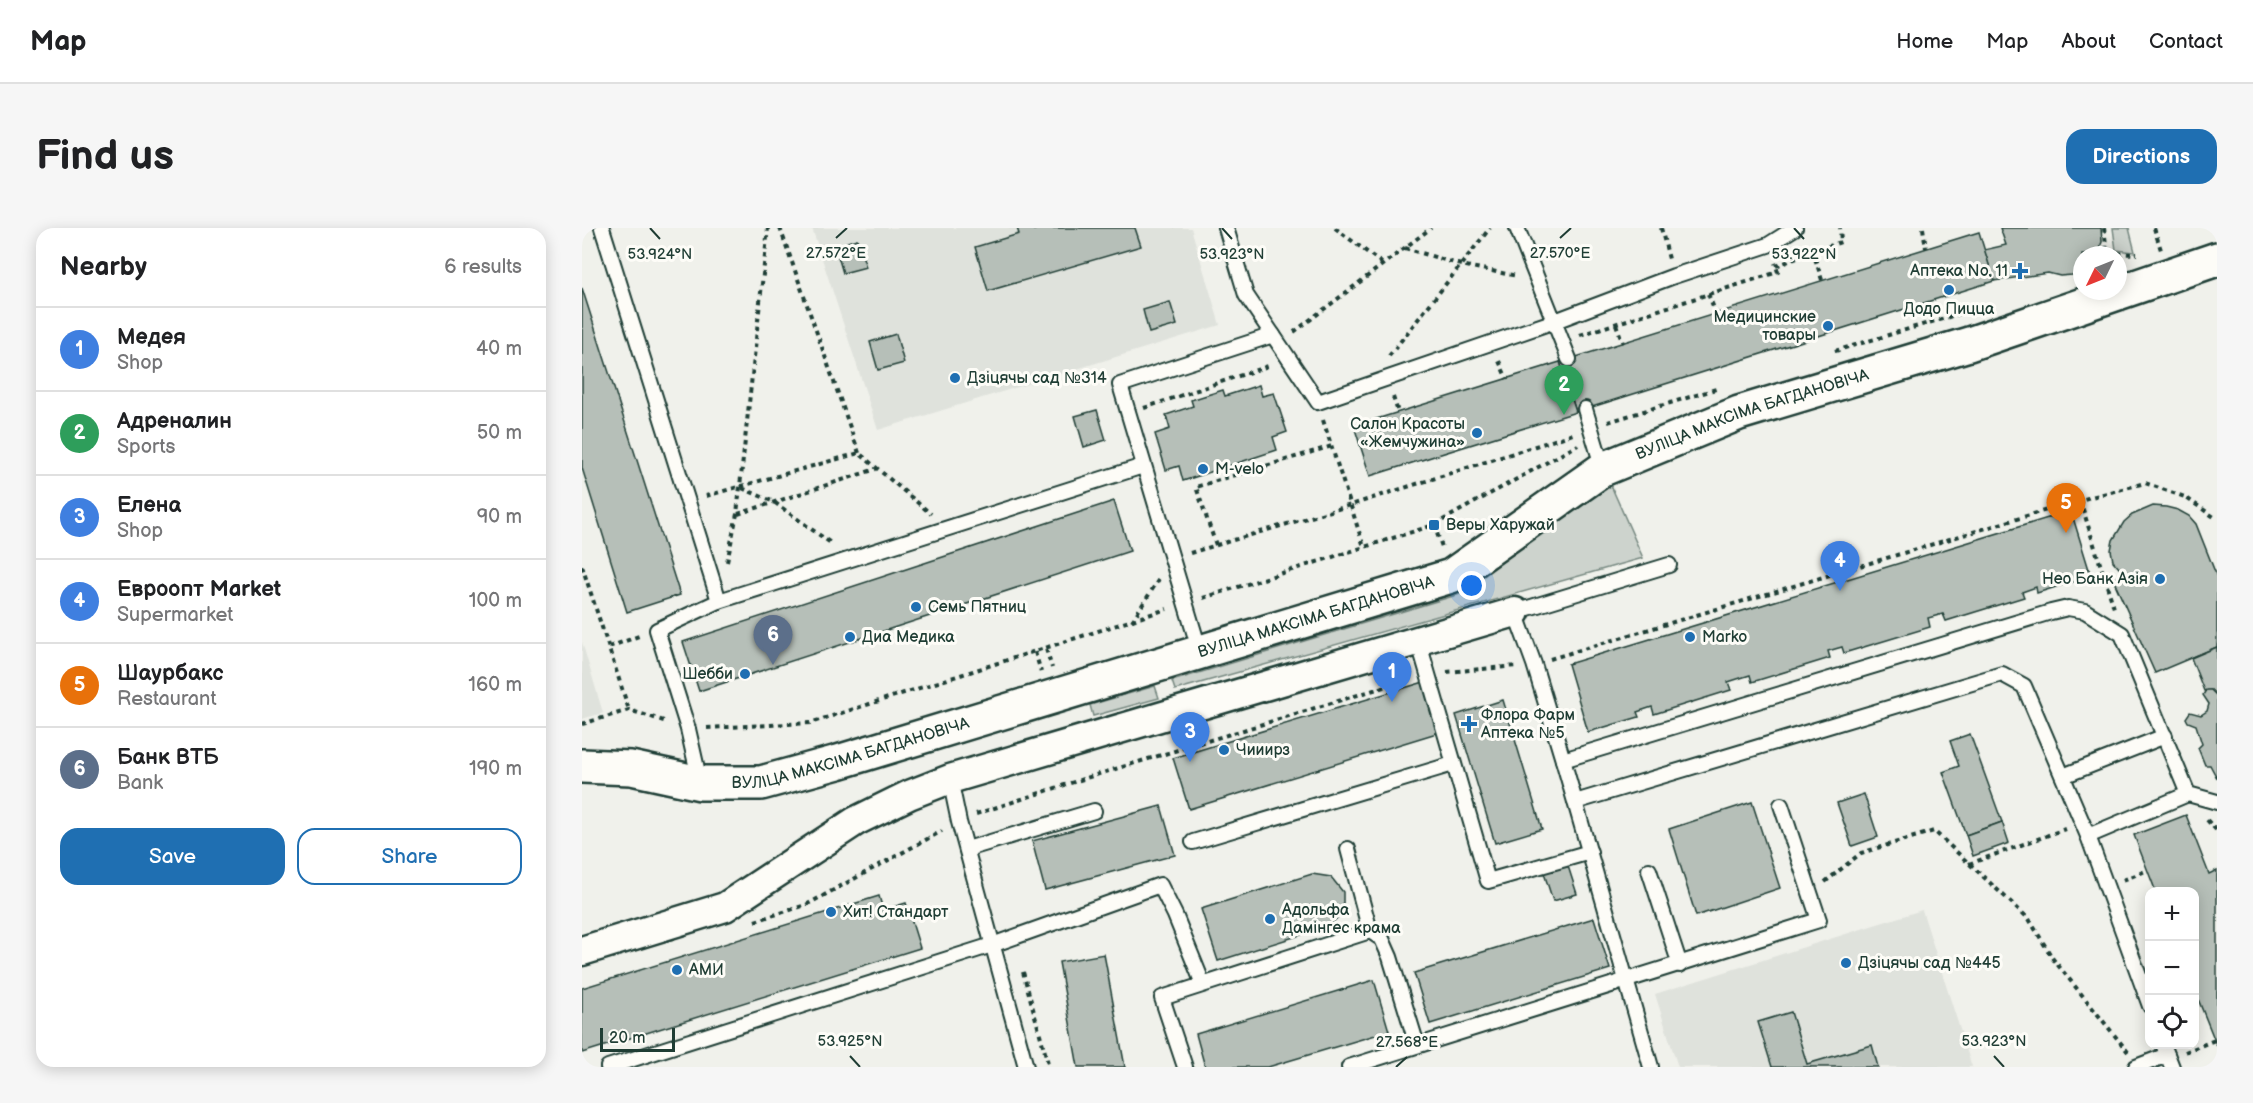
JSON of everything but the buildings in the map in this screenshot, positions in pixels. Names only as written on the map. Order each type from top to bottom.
[{"type":"main road","name":"ВУЛІЦА МАКСІМА БАГДАНОВІЧА","points":[[582,766],[631,768],[700,783],[761,783],[838,762],[1451,576],[1603,469],[1739,413],[1969,345],[2217,259]]},
{"type":"street","points":[[582,951],[725,907],[855,821],[909,795],[950,779],[1515,612]]},
{"type":"lane","points":[[602,228],[719,601]]},
{"type":"lane","points":[[1226,228],[1246,295],[1318,402],[1556,321],[1674,276],[1768,245],[1795,228]]},
{"type":"lane","points":[[1517,228],[1556,321],[1569,359]]},
{"type":"lane","points":[[1200,652],[1120,385],[1276,339]]},
{"type":"lane","points":[[1585,409],[1603,469]]},
{"type":"lane","points":[[700,783],[688,729],[657,630],[719,601],[1143,466]]},
{"type":"lane","points":[[1651,1067],[1563,760],[1534,664],[1515,612],[1669,565]]},
{"type":"lane","points":[[1563,760],[2068,608],[2085,610],[2122,634],[2188,794]]},
{"type":"lane","points":[[1418,639],[1488,881],[1590,852]]},
{"type":"lane","points":[[1575,802],[2002,674],[2024,686],[2088,836],[2146,995]]},
{"type":"lane","points":[[2063,776],[2164,736]]},
{"type":"lane","points":[[1193,842],[1453,764]]},
{"type":"lane","points":[[950,779],[959,822],[1026,1067]]},
{"type":"lane","points":[[2088,836],[2188,794],[2217,802]]},
{"type":"lane","points":[[1349,1067],[1819,920],[1781,805]]},
{"type":"lane","points":[[967,849],[1094,811]]},
{"type":"lane","points":[[1348,849],[1370,931],[1382,939],[1390,957],[1417,1045]]},
{"type":"lane","points":[[1649,870],[1680,965]]},
{"type":"lane","points":[[608,1067],[992,945],[1160,885],[1175,915],[1203,984]]},
{"type":"lane","points":[[1185,1067],[1162,998],[1370,931]]},
{"type":"lane","points":[[2137,1066],[2167,1055]]},
{"type":"path","points":[[719,601],[741,488],[768,228]]},
{"type":"path","points":[[780,228],[859,453],[948,528]]},
{"type":"path","points":[[1335,228],[1383,264]]},
{"type":"path","points":[[1276,339],[1431,228]]},
{"type":"path","points":[[1365,387],[1490,228]]},
{"type":"path","points":[[1776,266],[1841,242],[1839,228]]},
{"type":"path","points":[[1923,228],[1926,248]]},
{"type":"path","points":[[2104,228],[2107,253],[2140,255]]},
{"type":"path","points":[[2154,228],[2162,256]]},
{"type":"path","points":[[1404,248],[1461,265],[1538,280]]},
{"type":"path","points":[[1813,252],[1822,280]]},
{"type":"path","points":[[1708,294],[1716,313]]},
{"type":"path","points":[[1616,324],[1623,343]]},
{"type":"path","points":[[1499,361],[1507,378]]},
{"type":"path","points":[[1141,410],[1273,364],[1292,364]]},
{"type":"path","points":[[1393,397],[1398,412]]},
{"type":"path","points":[[1318,402],[1364,547]]},
{"type":"path","points":[[1132,621],[1172,559],[1593,432]]},
{"type":"path","points":[[582,724],[628,711],[688,729],[810,723],[1434,525],[1593,432]]},
{"type":"path","points":[[1215,545],[1196,487],[1332,446]]},
{"type":"path","points":[[688,501],[741,488],[859,453]]},
{"type":"path","points":[[737,514],[877,469]]},
{"type":"path","points":[[750,923],[806,905],[979,812],[1427,674],[1534,664],[2080,500],[2145,483],[2185,497],[2217,519]]},
{"type":"path","points":[[741,488],[774,502],[852,558]]},
{"type":"path","points":[[2080,500],[2115,606],[2104,621]]},
{"type":"path","points":[[582,566],[628,711]]},
{"type":"path","points":[[609,647],[657,630]]},
{"type":"path","points":[[2202,813],[2217,831]]},
{"type":"path","points":[[1969,864],[2082,822]]},
{"type":"path","points":[[1810,894],[1861,853],[1934,831],[2029,919],[2053,959],[2137,1066]]},
{"type":"path","points":[[2119,882],[2148,870]]},
{"type":"path","points":[[2184,1053],[2215,1040]]},
{"type":"shaded area","name":"Дзіцячы сад №314","points":[[812,228],[1191,228],[1220,325],[878,430]]},
{"type":"shaded area","points":[[2113,228],[2129,228],[2135,252],[2127,251],[2127,246],[2115,246]]},
{"type":"shaded area","points":[[1609,481],[1643,558],[1175,690],[1172,681],[1460,594]]},
{"type":"shaded area","points":[[582,642],[603,713],[582,719]]},
{"type":"shaded area","points":[[1155,686],[1159,698],[1093,716],[1090,705]]},
{"type":"shaded area","name":"Дзіцячы сад №445","points":[[1922,910],[1972,1067],[1678,1067],[1655,994]]},
{"type":"place","name":"Аптека No. 11","points":[[2020,271]]},
{"type":"place","name":"Додо Пицца","points":[[1949,290]]},
{"type":"place","name":"Медицинские товары","points":[[1828,326]]},
{"type":"place","name":"Дзіцячы сад №314","points":[[955,378]]},
{"type":"place","name":"Адреналин","points":[[1564,415]]},
{"type":"place","name":"Салон Красоты «Жемчужина»","points":[[1477,433]]},
{"type":"place","name":"M-velo","points":[[1203,469]]},
{"type":"place","name":"Веры Харужай","points":[[1434,525]]},
{"type":"place","name":"Шаурбакс","points":[[2066,533]]},
{"type":"place","name":"Нео Банк Азія","points":[[2160,579]]},
{"type":"place","name":"Евроопт Market","points":[[1840,591]]},
{"type":"place","name":"Семь Пятниц","points":[[916,607]]},
{"type":"place","name":"Диа Медика","points":[[850,637]]},
{"type":"place","name":"Marko","points":[[1690,637]]},
{"type":"place","name":"Банк ВТБ","points":[[773,665]]},
{"type":"place","name":"Шебби","points":[[745,674]]},
{"type":"place","name":"Медея","points":[[1392,702]]},
{"type":"place","name":"Флора Фарм Аптека №5","points":[[1469,724]]},
{"type":"place","name":"Чииирз","points":[[1224,750]]},
{"type":"place","name":"Елена","points":[[1190,762]]},
{"type":"place","name":"Хит! Стандарт","points":[[831,912]]},
{"type":"place","name":"Адольфа Дамінгес крама","points":[[1270,919]]},
{"type":"place","name":"Дзіцячы сад №445","points":[[1846,963]]},
{"type":"place","name":"АМИ","points":[[677,970]]}]
